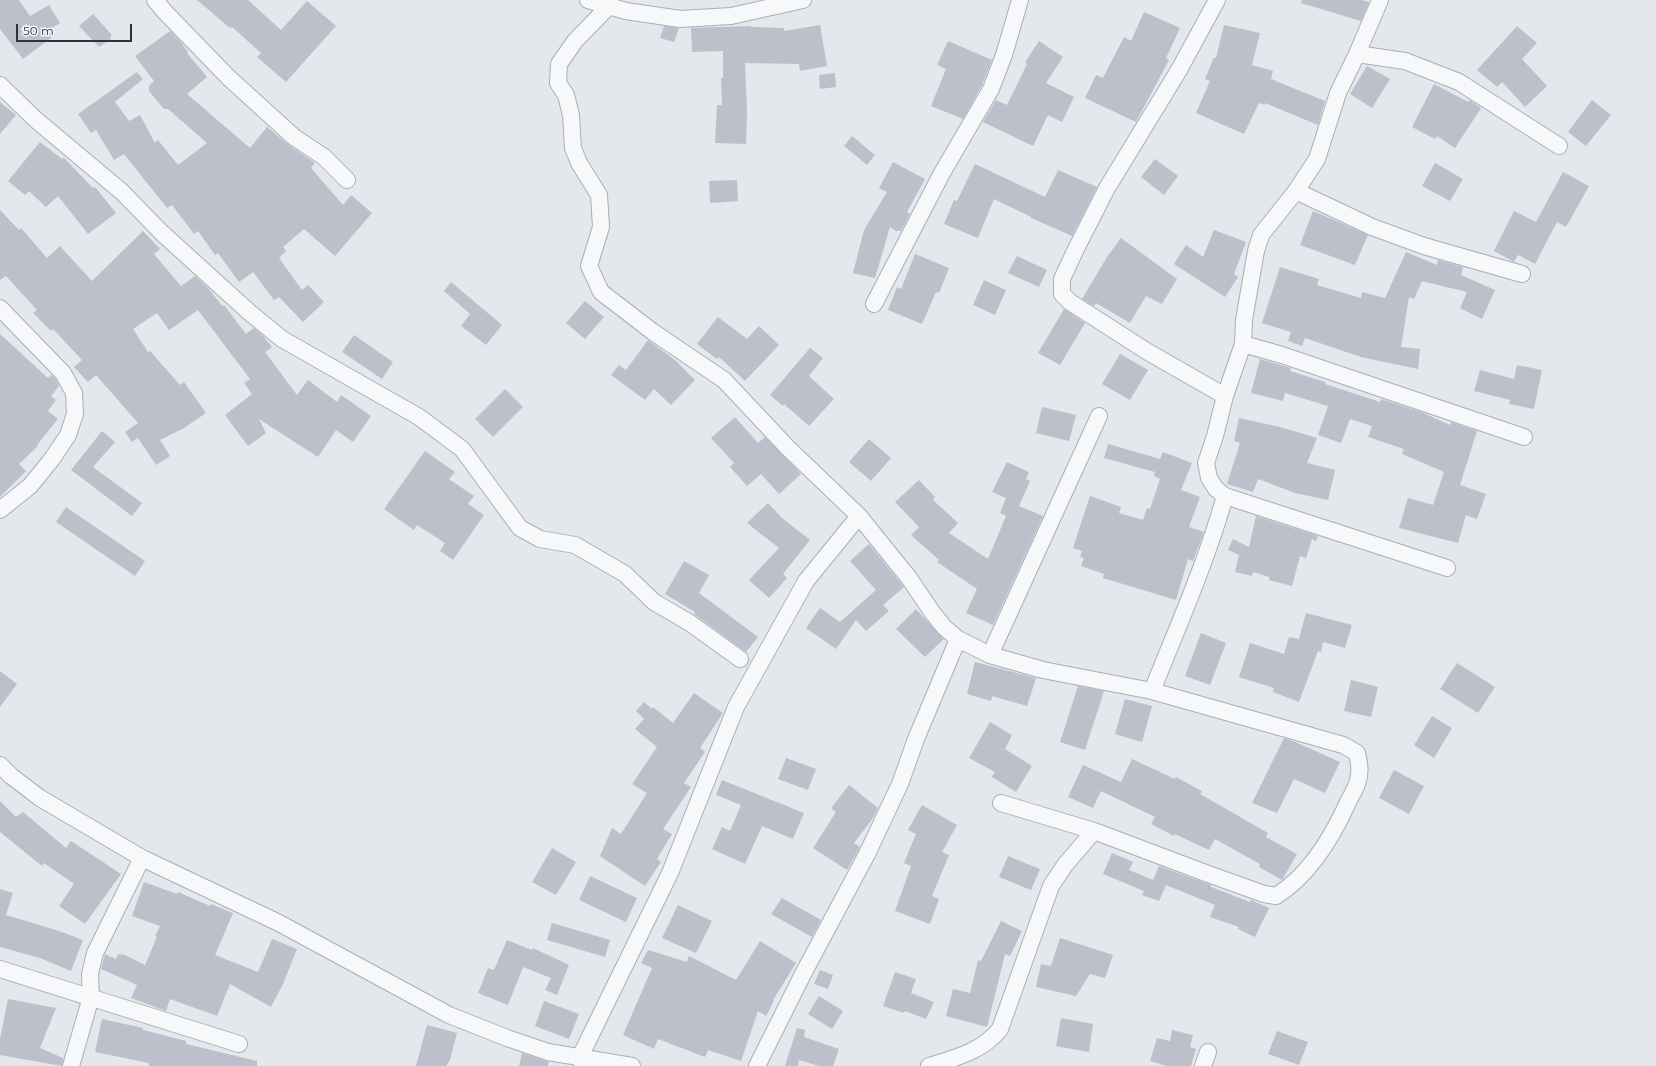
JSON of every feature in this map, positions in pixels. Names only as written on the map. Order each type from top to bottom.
[{"type":"street","points":[[155,0],[229,78],[294,137],[324,157],[347,180]]},
{"type":"street","points":[[588,0],[626,11],[680,19],[731,16],[803,0]]},
{"type":"street","points":[[874,304],[942,173],[991,89],[1004,55],[1020,0]]},
{"type":"street","points":[[1217,0],[1179,70],[1107,188],[1062,279],[1062,294],[1070,302],[1148,352],[1225,396]]},
{"type":"street","points":[[1380,0],[1357,54],[1338,92],[1317,159],[1296,191],[1261,235],[1256,251],[1244,320],[1243,344],[1225,396],[1206,463],[1209,478],[1216,489],[1225,496],[1447,568]]},
{"type":"street","points":[[609,6],[575,41],[559,64],[558,83],[566,95],[571,115],[573,148],[599,195],[601,227],[589,266],[601,292],[652,332],[724,380],[788,448],[859,516],[909,578],[944,627],[958,639],[990,655],[1043,670],[1152,691],[1343,745],[1357,753],[1360,763],[1358,780],[1342,818],[1323,850],[1288,889],[1276,896],[1264,894],[1094,831],[1001,803]]},
{"type":"street","points":[[1357,54],[1405,61],[1459,82],[1560,146]]},
{"type":"street","points":[[0,84],[35,119],[117,187],[162,233],[249,312],[282,339],[419,417],[462,449],[520,528],[540,539],[575,545],[625,574],[654,602],[690,623],[740,659]]},
{"type":"street","points":[[1296,191],[1372,226],[1424,246],[1522,274]]},
{"type":"street","points":[[0,308],[63,373],[74,393],[75,414],[68,435],[52,459],[30,486],[0,510]]},
{"type":"street","points":[[1243,344],[1282,355],[1524,437]]},
{"type":"street","points":[[990,655],[1099,416]]},
{"type":"street","points":[[1152,691],[1200,574],[1225,496]]},
{"type":"street","points":[[574,1061],[670,873],[736,707],[806,581],[859,516]]},
{"type":"street","points":[[757,1066],[870,847],[900,784],[916,739],[958,639]]},
{"type":"street","points":[[0,765],[11,776],[40,798],[142,858],[279,923],[449,1014],[514,1041],[574,1061],[632,1066]]},
{"type":"street","points":[[938,1065],[982,1046],[995,1036],[1000,1029],[1051,886],[1065,865],[1094,831]]},
{"type":"street","points":[[71,1066],[91,997],[90,974],[95,953],[142,858]]},
{"type":"street","points":[[0,969],[239,1044]]},
{"type":"building","points":[[0,0],[19,0],[30,16],[49,5],[60,23],[50,29],[55,35],[23,59],[0,29]]},
{"type":"building","points":[[197,0],[248,0],[281,30],[307,1],[336,26],[286,82],[257,57],[261,53],[232,27],[230,28]]},
{"type":"building","points":[[1302,0],[1362,0],[1369,2],[1361,21],[1301,3]]},
{"type":"building","points":[[1144,12],[1180,28],[1166,58],[1169,60],[1136,122],[1085,98],[1096,75],[1103,78],[1124,37],[1131,41]]},
{"type":"building","points":[[93,14],[112,35],[110,37],[111,39],[99,47],[79,26]]},
{"type":"building","points":[[820,25],[827,66],[800,71],[799,64],[745,63],[747,112],[746,144],[715,143],[717,105],[722,105],[721,78],[723,78],[723,51],[692,52],[691,28],[751,26],[784,28],[784,31]]},
{"type":"building","points":[[1224,25],[1260,33],[1252,65],[1273,71],[1271,79],[1325,101],[1318,125],[1265,103],[1265,105],[1259,103],[1244,134],[1196,113],[1210,81],[1205,79],[1214,57],[1216,58]]},
{"type":"building","points":[[664,26],[679,28],[674,42],[660,38]]},
{"type":"building","points":[[1517,26],[1537,43],[1522,59],[1547,86],[1525,107],[1502,82],[1497,87],[1477,70]]},
{"type":"building","points":[[170,31],[180,41],[188,52],[187,53],[207,77],[187,94],[250,148],[267,127],[315,163],[311,168],[343,205],[351,195],[372,213],[335,256],[304,229],[283,247],[286,251],[279,258],[302,290],[308,285],[324,302],[303,322],[279,297],[274,300],[253,272],[239,282],[218,253],[215,255],[198,231],[194,234],[172,205],[167,208],[124,154],[114,160],[96,130],[91,133],[78,114],[137,72],[143,79],[115,102],[129,121],[140,115],[155,143],[158,140],[178,165],[207,143],[168,109],[164,109],[149,91],[149,86],[154,81],[135,56]]},
{"type":"building","points":[[948,41],[992,60],[982,85],[963,119],[931,106],[946,69],[937,65]]},
{"type":"building","points":[[1039,41],[1063,57],[1046,83],[1074,97],[1062,122],[1048,115],[1033,146],[983,122],[996,100],[1007,105],[1027,64],[1025,62]]},
{"type":"building","points":[[1367,66],[1390,79],[1372,108],[1350,94]]},
{"type":"building","points":[[835,73],[836,87],[820,89],[819,75]]},
{"type":"building","points":[[1434,84],[1468,102],[1470,100],[1481,108],[1455,148],[1437,136],[1435,139],[1412,127]]},
{"type":"building","points":[[1592,100],[1611,115],[1586,146],[1568,132]]},
{"type":"building","points":[[0,102],[16,115],[0,134]]},
{"type":"building","points":[[852,136],[875,155],[867,165],[844,146]]},
{"type":"building","points":[[40,142],[62,159],[64,158],[93,188],[95,187],[116,213],[88,234],[58,196],[46,207],[29,191],[25,195],[8,181]]},
{"type":"building","points":[[1155,159],[1178,176],[1164,195],[1141,177]]},
{"type":"building","points":[[893,162],[925,179],[907,212],[910,214],[901,231],[896,231],[890,227],[875,278],[853,273],[864,230],[887,192],[879,188]]},
{"type":"building","points":[[1435,163],[1463,179],[1450,201],[1422,186]]},
{"type":"building","points":[[975,164],[1045,197],[1058,170],[1097,187],[1072,236],[1031,218],[994,199],[978,238],[944,224],[954,200],[957,201]]},
{"type":"building","points":[[1563,172],[1589,186],[1566,227],[1557,222],[1535,264],[1518,255],[1514,262],[1494,251],[1514,211],[1536,222]]},
{"type":"building","points":[[737,180],[738,201],[710,203],[709,181]]},
{"type":"building","points":[[0,210],[19,230],[21,228],[47,258],[60,246],[92,281],[143,231],[160,249],[154,254],[181,286],[195,276],[209,289],[222,306],[224,305],[246,334],[254,328],[264,337],[272,347],[265,352],[297,395],[308,380],[337,402],[341,395],[371,416],[353,442],[336,430],[318,457],[259,419],[266,433],[248,446],[225,415],[252,394],[244,383],[250,379],[198,310],[169,330],[157,313],[133,329],[148,352],[150,351],[180,385],[184,382],[206,413],[184,428],[160,440],[170,456],[156,465],[138,438],[132,442],[125,432],[138,423],[96,375],[88,382],[74,367],[82,360],[53,329],[51,331],[33,313],[37,310],[6,276],[0,280]]},
{"type":"building","points":[[1313,211],[1368,235],[1355,265],[1300,245]]},
{"type":"building","points":[[1214,230],[1246,242],[1234,274],[1238,277],[1225,297],[1174,264],[1186,245],[1203,257]]},
{"type":"building","points":[[1121,238],[1177,279],[1162,304],[1146,296],[1130,323],[1096,303],[1094,306],[1082,299],[1107,257]]},
{"type":"building","points":[[1406,252],[1437,265],[1438,260],[1463,267],[1461,275],[1495,290],[1482,319],[1460,308],[1467,292],[1422,281],[1414,299],[1409,297],[1401,347],[1420,349],[1418,369],[1361,357],[1305,338],[1302,346],[1288,341],[1291,332],[1262,323],[1280,267],[1319,279],[1317,285],[1361,298],[1362,292],[1385,298]]},
{"type":"building","points":[[915,254],[949,268],[939,293],[936,292],[922,324],[888,310],[897,287],[901,289]]},
{"type":"building","points":[[1017,256],[1047,270],[1039,287],[1008,273]]},
{"type":"building","points":[[984,280],[1006,290],[995,315],[973,305]]},
{"type":"building","points":[[451,282],[502,325],[486,345],[461,326],[470,314],[444,291]]},
{"type":"building","points":[[585,301],[604,317],[585,339],[566,323]]},
{"type":"building","points":[[1064,309],[1085,323],[1060,365],[1038,353]]},
{"type":"building","points":[[718,317],[747,339],[759,326],[779,345],[745,381],[719,357],[717,359],[697,344]]},
{"type":"building","points":[[0,334],[48,378],[51,375],[55,378],[59,386],[51,396],[56,400],[48,411],[58,419],[37,445],[38,446],[19,464],[26,471],[0,497]]},
{"type":"building","points":[[354,335],[393,362],[382,379],[342,352]]},
{"type":"building","points":[[648,340],[675,360],[695,380],[671,405],[654,389],[645,400],[611,375],[619,365],[626,370]]},
{"type":"building","points":[[810,348],[823,358],[809,376],[834,399],[809,426],[784,404],[783,406],[770,395]]},
{"type":"building","points":[[1120,354],[1148,370],[1130,400],[1102,384]]},
{"type":"building","points":[[1260,359],[1291,368],[1290,371],[1325,382],[1325,384],[1380,402],[1381,399],[1421,412],[1450,425],[1451,422],[1477,431],[1460,485],[1486,494],[1477,519],[1466,515],[1458,543],[1399,528],[1408,498],[1433,505],[1444,472],[1402,454],[1404,449],[1368,437],[1372,426],[1350,419],[1341,443],[1318,435],[1328,406],[1285,393],[1283,401],[1251,393]]},
{"type":"building","points":[[1517,365],[1542,370],[1534,409],[1509,404],[1510,400],[1474,391],[1480,370],[1514,379]]},
{"type":"building","points":[[505,389],[523,407],[493,437],[475,419]]},
{"type":"building","points":[[1042,407],[1076,415],[1069,441],[1036,433]]},
{"type":"building","points":[[735,417],[758,443],[765,437],[801,474],[779,494],[761,474],[747,486],[730,467],[734,463],[711,438]]},
{"type":"building","points":[[1239,418],[1280,427],[1317,438],[1307,463],[1335,470],[1328,500],[1295,493],[1258,479],[1253,492],[1227,484],[1240,443],[1234,441]]},
{"type":"building","points":[[102,431],[115,442],[93,467],[142,503],[132,516],[71,470]]},
{"type":"building","points":[[869,439],[891,458],[871,481],[849,462]]},
{"type":"building","points":[[1108,444],[1160,459],[1163,452],[1192,463],[1181,490],[1200,497],[1189,527],[1204,532],[1193,561],[1188,559],[1176,600],[1103,578],[1104,574],[1081,566],[1084,558],[1080,557],[1082,551],[1073,548],[1090,496],[1121,507],[1119,513],[1143,520],[1147,508],[1150,509],[1160,479],[1154,476],[1155,472],[1104,458]]},
{"type":"building","points":[[425,451],[455,472],[449,479],[474,496],[468,504],[484,515],[453,560],[440,551],[445,543],[417,525],[414,530],[384,509]]},
{"type":"building","points":[[1007,462],[1029,472],[1026,479],[1030,481],[1019,506],[1043,516],[993,625],[966,613],[977,589],[937,562],[939,560],[911,535],[919,527],[895,502],[919,480],[935,497],[933,500],[958,523],[949,533],[988,559],[1006,516],[1000,513],[1006,498],[992,492]]},
{"type":"building","points":[[768,503],[782,518],[810,540],[783,574],[787,578],[769,598],[749,580],[779,548],[747,523]]},
{"type":"building","points":[[66,507],[145,561],[135,576],[56,522]]},
{"type":"building","points":[[1256,516],[1318,536],[1316,541],[1312,539],[1306,558],[1300,556],[1292,586],[1269,580],[1269,577],[1253,572],[1252,576],[1235,572],[1239,555],[1228,550],[1233,539],[1249,547]]},
{"type":"building","points":[[869,544],[904,587],[883,605],[889,611],[866,631],[856,620],[836,649],[806,628],[820,608],[840,622],[876,590],[850,561]]},
{"type":"building","points":[[684,561],[709,575],[699,593],[758,637],[746,652],[694,614],[695,612],[665,594]]},
{"type":"building","points":[[916,609],[944,639],[925,657],[896,629]]},
{"type":"building","points":[[1306,613],[1352,625],[1345,648],[1323,642],[1321,652],[1318,651],[1299,702],[1273,692],[1274,688],[1239,677],[1250,643],[1284,654],[1289,637],[1299,639]]},
{"type":"building","points":[[1201,633],[1226,643],[1210,685],[1185,676]]},
{"type":"building","points":[[975,662],[1036,678],[1027,706],[992,696],[991,701],[967,694]]},
{"type":"building","points":[[1457,663],[1495,687],[1478,713],[1440,689]]},
{"type":"building","points":[[0,671],[17,684],[0,707]]},
{"type":"building","points":[[1351,680],[1378,687],[1371,717],[1344,711]]},
{"type":"building","points":[[1078,686],[1104,691],[1085,750],[1060,742]]},
{"type":"building","points":[[694,693],[723,713],[700,748],[705,752],[684,783],[691,787],[663,829],[672,834],[657,859],[661,862],[645,886],[600,856],[612,828],[621,834],[647,793],[632,784],[657,747],[635,729],[644,719],[636,711],[644,702],[652,709],[653,707],[673,723]]},
{"type":"building","points":[[1125,699],[1152,706],[1142,742],[1115,734]]},
{"type":"building","points":[[1432,716],[1452,728],[1434,758],[1414,745]]},
{"type":"building","points":[[990,722],[1012,735],[1005,749],[1032,766],[1016,792],[992,777],[995,772],[969,758]]},
{"type":"building","points":[[1284,738],[1340,762],[1325,793],[1294,779],[1277,813],[1252,803]]},
{"type":"building","points":[[786,758],[816,769],[808,790],[778,779]]},
{"type":"building","points":[[1132,759],[1175,779],[1176,777],[1202,791],[1200,794],[1268,833],[1266,837],[1297,854],[1282,880],[1259,867],[1260,864],[1215,839],[1209,850],[1175,834],[1174,836],[1151,824],[1155,817],[1101,791],[1093,808],[1068,797],[1083,765],[1121,782]]},
{"type":"building","points":[[1394,770],[1424,786],[1409,814],[1379,798]]},
{"type":"building","points":[[722,780],[804,813],[793,839],[762,826],[745,864],[712,849],[722,827],[730,831],[741,805],[716,795]]},
{"type":"building","points":[[849,785],[878,808],[873,818],[854,843],[860,847],[847,870],[813,848],[836,812],[831,808]]},
{"type":"building","points":[[0,801],[16,817],[23,812],[66,848],[71,841],[121,874],[85,924],[59,906],[74,884],[44,863],[42,866],[0,832]]},
{"type":"building","points":[[922,805],[957,825],[942,852],[949,855],[932,896],[939,899],[930,924],[895,911],[911,866],[904,863],[916,834],[908,830]]},
{"type":"building","points":[[552,848],[576,862],[556,895],[532,882]]},
{"type":"building","points":[[1112,853],[1133,862],[1129,870],[1153,880],[1159,866],[1269,908],[1255,937],[1238,929],[1239,927],[1210,917],[1215,905],[1166,885],[1159,901],[1142,895],[1144,891],[1103,874]]},
{"type":"building","points":[[1008,856],[1040,869],[1031,890],[999,877]]},
{"type":"building","points":[[590,876],[637,898],[626,922],[579,900]]},
{"type":"building","points":[[144,882],[177,894],[178,892],[210,906],[211,904],[233,913],[215,955],[258,972],[272,939],[297,949],[283,984],[271,1007],[230,984],[217,1016],[170,999],[166,1011],[131,998],[137,985],[101,969],[105,954],[116,959],[118,954],[125,955],[145,965],[160,926],[132,916]]},
{"type":"building","points":[[0,889],[13,893],[6,915],[83,940],[71,971],[40,958],[0,947]]},
{"type":"building","points":[[782,898],[821,920],[812,937],[771,914]]},
{"type":"building","points":[[678,905],[712,921],[696,953],[662,938]]},
{"type":"building","points":[[1001,921],[1022,931],[1010,956],[1005,954],[987,1027],[946,1016],[953,989],[970,993],[978,960],[981,961]]},
{"type":"building","points":[[552,923],[610,940],[605,957],[547,940]]},
{"type":"building","points":[[1060,938],[1113,955],[1105,978],[1090,974],[1076,996],[1036,987],[1041,964],[1051,966]]},
{"type":"building","points":[[507,940],[532,950],[533,948],[569,965],[557,995],[545,990],[551,978],[523,967],[508,1005],[478,993],[488,968],[494,970]]},
{"type":"building","points":[[760,941],[796,963],[773,1000],[774,1001],[766,1016],[758,1011],[741,1061],[708,1050],[705,1057],[658,1039],[654,1049],[623,1035],[652,968],[641,963],[648,950],[687,962],[689,956],[736,980]]},
{"type":"building","points":[[820,970],[833,975],[828,989],[814,984]]},
{"type":"building","points":[[895,972],[916,979],[911,993],[934,1002],[926,1019],[905,1011],[904,1013],[883,1006]]},
{"type":"building","points":[[819,996],[843,1011],[832,1029],[808,1014]]},
{"type":"building","points":[[8,999],[56,1008],[40,1048],[63,1058],[62,1066],[0,1055],[0,1039]]},
{"type":"building","points":[[544,1001],[579,1014],[569,1039],[535,1026]]},
{"type":"building","points":[[1061,1018],[1093,1024],[1089,1052],[1056,1046]]},
{"type":"building","points":[[102,1019],[143,1028],[143,1030],[186,1041],[186,1044],[257,1061],[257,1066],[149,1066],[149,1063],[95,1052]]},
{"type":"building","points":[[427,1025],[457,1033],[450,1060],[446,1066],[416,1066]]},
{"type":"building","points":[[797,1028],[805,1030],[804,1037],[839,1049],[833,1066],[819,1066],[799,1060],[798,1066],[785,1066]]},
{"type":"building","points":[[1172,1030],[1193,1035],[1190,1047],[1196,1049],[1191,1066],[1167,1066],[1150,1061],[1157,1038],[1170,1041]]},
{"type":"building","points":[[1277,1031],[1308,1042],[1299,1065],[1268,1054]]},
{"type":"building","points":[[522,1053],[549,1062],[548,1066],[519,1066]]}]
